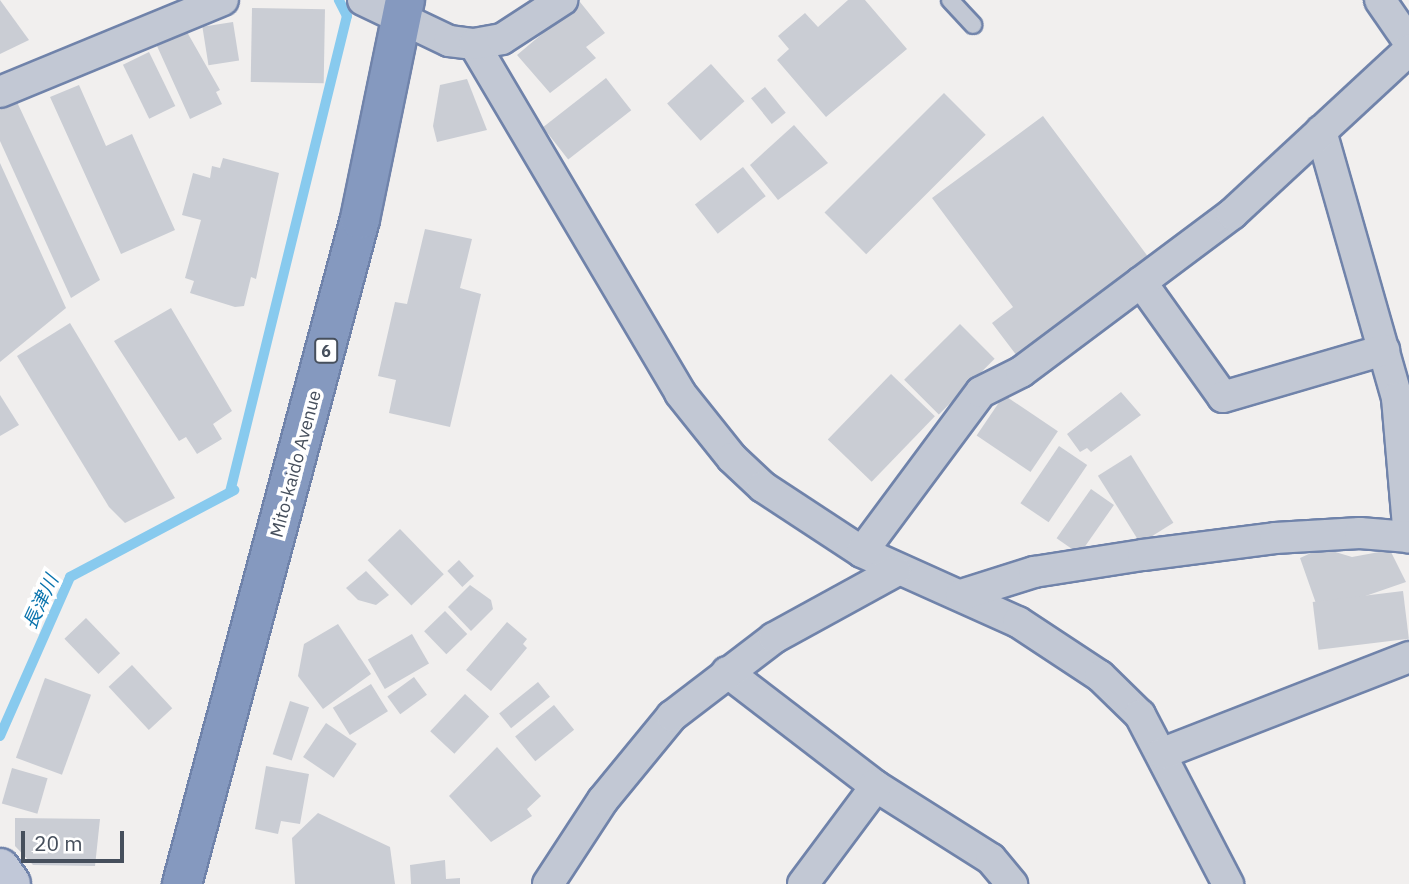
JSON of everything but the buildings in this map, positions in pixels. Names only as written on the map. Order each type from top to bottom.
[{"type":"highway","name":"Mito-kaido Avenue","points":[[182,884],[306,429],[404,9]]},
{"type":"street","points":[[0,92],[223,0]]},
{"type":"street","points":[[363,0],[404,9],[449,41],[474,44],[502,39],[562,0]]},
{"type":"street","points":[[1380,0],[1409,42]]},
{"type":"street","points":[[474,44],[680,393],[708,430],[762,487],[862,552],[896,571],[961,595],[1018,622],[1100,676],[1140,715],[1163,753],[1180,800],[1228,884]]},
{"type":"street","points":[[862,552],[981,392],[1021,372],[1231,214],[1409,50]]},
{"type":"street","points":[[961,595],[1034,572],[1275,538],[1360,533],[1409,537],[1397,398],[1321,131]]},
{"type":"street","points":[[1141,282],[1223,397],[1384,350]]},
{"type":"street","points":[[548,884],[603,800],[672,716],[774,638],[896,571]]},
{"type":"street","points":[[1163,753],[1409,657]]},
{"type":"street","points":[[727,672],[876,786],[991,859],[1012,884]]},
{"type":"street","points":[[803,884],[876,786]]},
{"type":"lane","points":[[950,0],[973,25]]},
{"type":"waterway","points":[[230,492],[347,16],[339,0]]},
{"type":"waterway","name":"長津川","points":[[0,736],[70,577],[234,490]]}]
